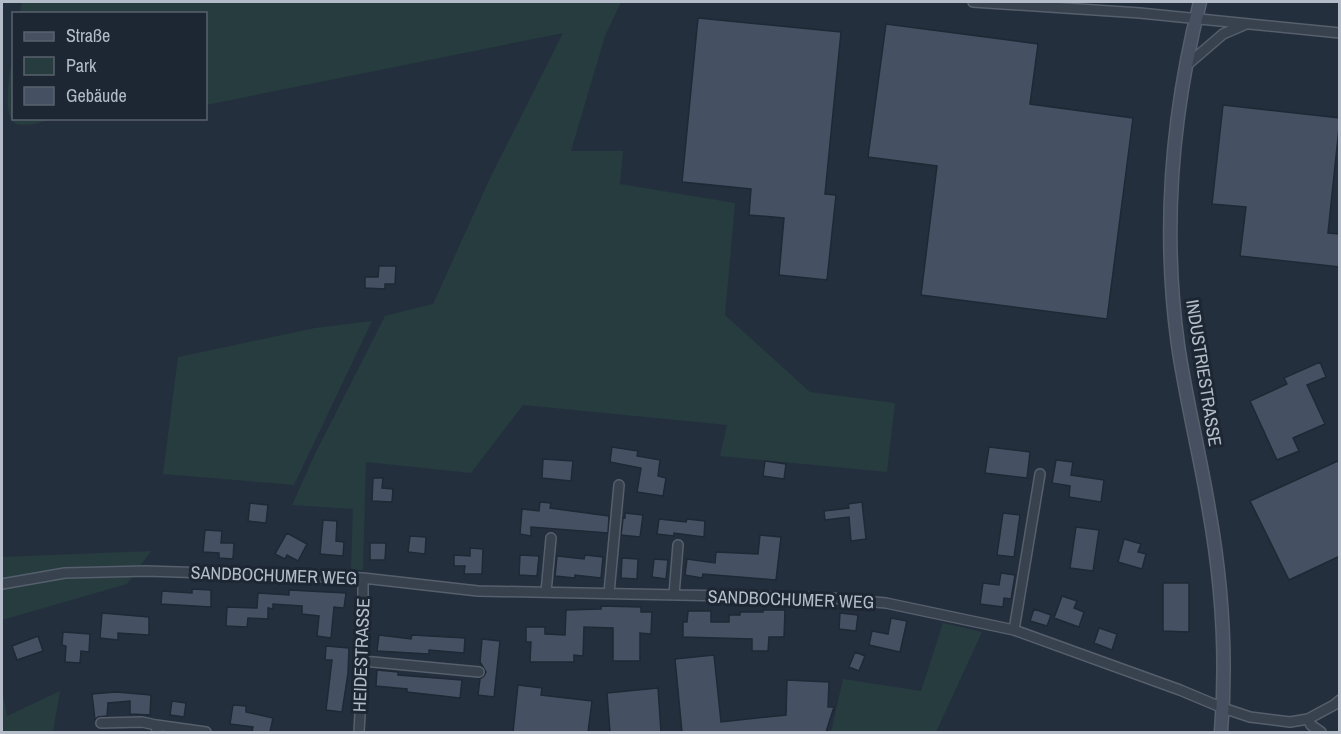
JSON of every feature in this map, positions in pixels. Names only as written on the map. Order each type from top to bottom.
[{"type":"street","points":[[973,2],[1103,10],[1340,33]]},
{"type":"street","name":"INDUSTRIESTRASSE","points":[[1200,2],[1186,65],[1171,186],[1171,265],[1178,345],[1215,546],[1221,612],[1223,708],[1221,732]]},
{"type":"street","points":[[1186,65],[1223,34],[1246,24]]},
{"type":"street","points":[[1014,630],[1040,474]]},
{"type":"street","points":[[609,593],[619,485]]},
{"type":"street","points":[[546,592],[551,538]]},
{"type":"street","points":[[674,595],[678,545]]},
{"type":"street","name":"SANDBOCHUMER WEG","points":[[2,584],[65,573],[146,571],[363,578],[478,591],[831,598],[873,601],[1014,630],[1180,690],[1223,708],[1271,720],[1290,722],[1308,719]]},
{"type":"street","name":"HEIDESTRASSE","points":[[359,732],[363,662],[363,578]]},
{"type":"street","points":[[363,662],[479,672]]},
{"type":"street","points":[[1321,732],[1311,725],[1308,719],[1340,700]]},
{"type":"street","points":[[102,723],[142,722],[157,729],[206,732]]},
{"type":"green space","points":[[22,2],[621,2],[605,36],[571,151],[623,151],[620,184],[735,203],[725,315],[810,392],[895,403],[887,472],[720,456],[727,425],[523,405],[471,473],[366,462],[363,570],[351,569],[353,509],[292,505],[314,456],[385,316],[433,304],[491,176],[563,33],[207,105],[207,12],[20,12]]},
{"type":"green space","points":[[12,60],[12,120],[9,113],[8,92]]},
{"type":"green space","points":[[12,120],[50,120],[26,125],[17,124]]},
{"type":"green space","points":[[372,321],[294,485],[163,474],[178,357],[315,328]]},
{"type":"green space","points":[[151,551],[127,584],[2,620],[2,557]]},
{"type":"green space","points":[[943,623],[982,632],[936,732],[831,732],[843,679],[921,691]]},
{"type":"green space","points":[[2,688],[7,716],[60,691],[53,732],[2,732]]},
{"type":"building","points":[[698,18],[841,32],[825,194],[836,195],[827,280],[779,275],[784,218],[749,215],[751,189],[682,182]]},
{"type":"building","points":[[886,24],[1038,44],[1030,104],[1133,118],[1107,319],[921,295],[937,166],[868,157]]},
{"type":"building","points":[[1223,105],[1340,118],[1328,233],[1340,234],[1340,267],[1240,256],[1246,207],[1212,204]]},
{"type":"building","points":[[379,266],[396,266],[395,284],[385,284],[385,289],[365,288],[365,277],[378,277]]},
{"type":"building","points":[[1320,362],[1326,377],[1307,385],[1325,424],[1293,438],[1299,451],[1277,460],[1250,401],[1287,384],[1284,378]]},
{"type":"building","points":[[612,447],[638,451],[637,456],[660,460],[658,476],[666,478],[663,496],[637,492],[641,468],[610,462]]},
{"type":"building","points":[[989,447],[1030,452],[1027,478],[985,473]]},
{"type":"building","points":[[543,459],[573,461],[571,481],[542,478]]},
{"type":"building","points":[[1056,460],[1073,462],[1071,475],[1104,480],[1101,502],[1069,497],[1070,486],[1052,483]]},
{"type":"building","points":[[1340,460],[1340,556],[1289,580],[1250,501]]},
{"type":"building","points":[[765,461],[786,464],[784,479],[763,476]]},
{"type":"building","points":[[373,478],[383,478],[382,488],[393,489],[392,502],[372,501]]},
{"type":"building","points":[[540,502],[551,503],[550,508],[609,516],[608,533],[531,527],[531,536],[520,534],[522,509],[539,511]]},
{"type":"building","points":[[862,502],[866,539],[851,541],[849,517],[825,520],[824,511],[849,508],[848,504]]},
{"type":"building","points":[[250,503],[268,505],[266,523],[248,521]]},
{"type":"building","points":[[625,513],[643,515],[640,537],[621,535]]},
{"type":"building","points":[[1003,513],[1020,515],[1014,557],[997,555]]},
{"type":"building","points":[[659,519],[686,522],[687,519],[705,521],[704,537],[674,533],[674,536],[657,534]]},
{"type":"building","points":[[323,520],[337,521],[336,541],[344,542],[343,556],[320,554]]},
{"type":"building","points":[[1076,527],[1099,530],[1093,571],[1070,568]]},
{"type":"building","points":[[205,530],[222,531],[221,543],[234,543],[233,559],[219,558],[219,553],[203,552]]},
{"type":"building","points":[[287,533],[307,544],[298,561],[287,555],[285,559],[275,554]]},
{"type":"building","points":[[760,535],[781,537],[776,580],[703,574],[702,578],[685,575],[687,559],[715,563],[716,552],[758,554]]},
{"type":"building","points":[[410,536],[426,537],[425,554],[408,552]]},
{"type":"building","points":[[1124,539],[1141,544],[1138,552],[1146,554],[1142,569],[1118,562]]},
{"type":"building","points":[[370,543],[386,543],[385,560],[370,560]]},
{"type":"building","points":[[470,548],[483,549],[482,574],[464,574],[465,566],[454,566],[454,555],[470,556]]},
{"type":"building","points":[[520,555],[539,556],[537,576],[519,575]]},
{"type":"building","points":[[585,555],[603,557],[601,578],[575,575],[575,578],[555,576],[557,556],[584,559]]},
{"type":"building","points":[[622,558],[638,559],[637,579],[621,578]]},
{"type":"building","points":[[654,559],[668,560],[666,579],[652,577]]},
{"type":"building","points":[[1001,573],[1015,575],[1011,599],[1004,598],[1003,607],[980,604],[983,583],[999,585]]},
{"type":"building","points":[[1163,583],[1189,583],[1189,632],[1163,631]]},
{"type":"building","points":[[192,589],[211,590],[211,607],[161,604],[162,591],[192,593]]},
{"type":"building","points":[[289,590],[346,593],[344,608],[334,607],[331,638],[317,636],[319,616],[302,614],[302,606],[273,604],[273,609],[268,608],[268,619],[248,618],[247,627],[226,626],[227,607],[257,608],[258,593],[289,595]]},
{"type":"building","points":[[1062,596],[1077,601],[1074,608],[1084,612],[1079,627],[1054,618]]},
{"type":"building","points":[[601,606],[641,607],[641,612],[652,612],[651,634],[640,633],[640,661],[613,661],[613,628],[584,627],[583,656],[574,655],[574,662],[530,662],[531,642],[526,642],[526,627],[545,627],[545,634],[565,635],[566,610],[601,609]]},
{"type":"building","points":[[1034,609],[1051,615],[1047,626],[1030,621]]},
{"type":"building","points":[[763,610],[785,610],[784,637],[769,637],[768,651],[752,651],[752,639],[683,637],[683,622],[687,622],[688,611],[711,611],[711,622],[729,622],[729,615],[740,615],[740,612],[763,612]]},
{"type":"building","points":[[102,613],[149,617],[149,635],[118,633],[118,640],[100,638]]},
{"type":"building","points":[[840,613],[858,615],[856,631],[839,629]]},
{"type":"building","points":[[891,618],[907,621],[900,652],[869,645],[872,631],[888,634]]},
{"type":"building","points":[[1099,628],[1117,634],[1112,650],[1094,643]]},
{"type":"building","points":[[63,632],[90,634],[89,652],[81,651],[80,663],[65,662],[66,646],[62,645]]},
{"type":"building","points":[[379,635],[411,639],[412,635],[465,638],[464,653],[429,650],[429,654],[377,651]]},
{"type":"building","points":[[38,636],[43,651],[17,660],[12,646]]},
{"type":"building","points":[[482,639],[500,641],[494,697],[478,695],[480,679],[486,672],[480,662]]},
{"type":"building","points":[[326,646],[349,648],[342,712],[326,710],[332,660],[325,660]]},
{"type":"building","points":[[855,652],[865,656],[859,671],[849,667]]},
{"type":"building","points":[[714,655],[721,722],[786,715],[787,680],[829,682],[828,707],[834,707],[826,732],[682,732],[675,659]]},
{"type":"building","points":[[377,670],[398,672],[398,675],[462,680],[460,698],[376,686]]},
{"type":"building","points":[[518,685],[542,688],[541,695],[592,701],[588,732],[513,732]]},
{"type":"building","points":[[658,688],[661,732],[610,732],[607,693]]},
{"type":"building","points":[[116,692],[151,695],[150,715],[130,714],[130,701],[108,703],[107,716],[98,717],[95,720],[92,694]]},
{"type":"building","points":[[172,701],[186,703],[184,717],[170,715]]},
{"type":"building","points":[[233,705],[246,706],[246,712],[273,718],[270,732],[252,732],[253,727],[230,724]]}]
